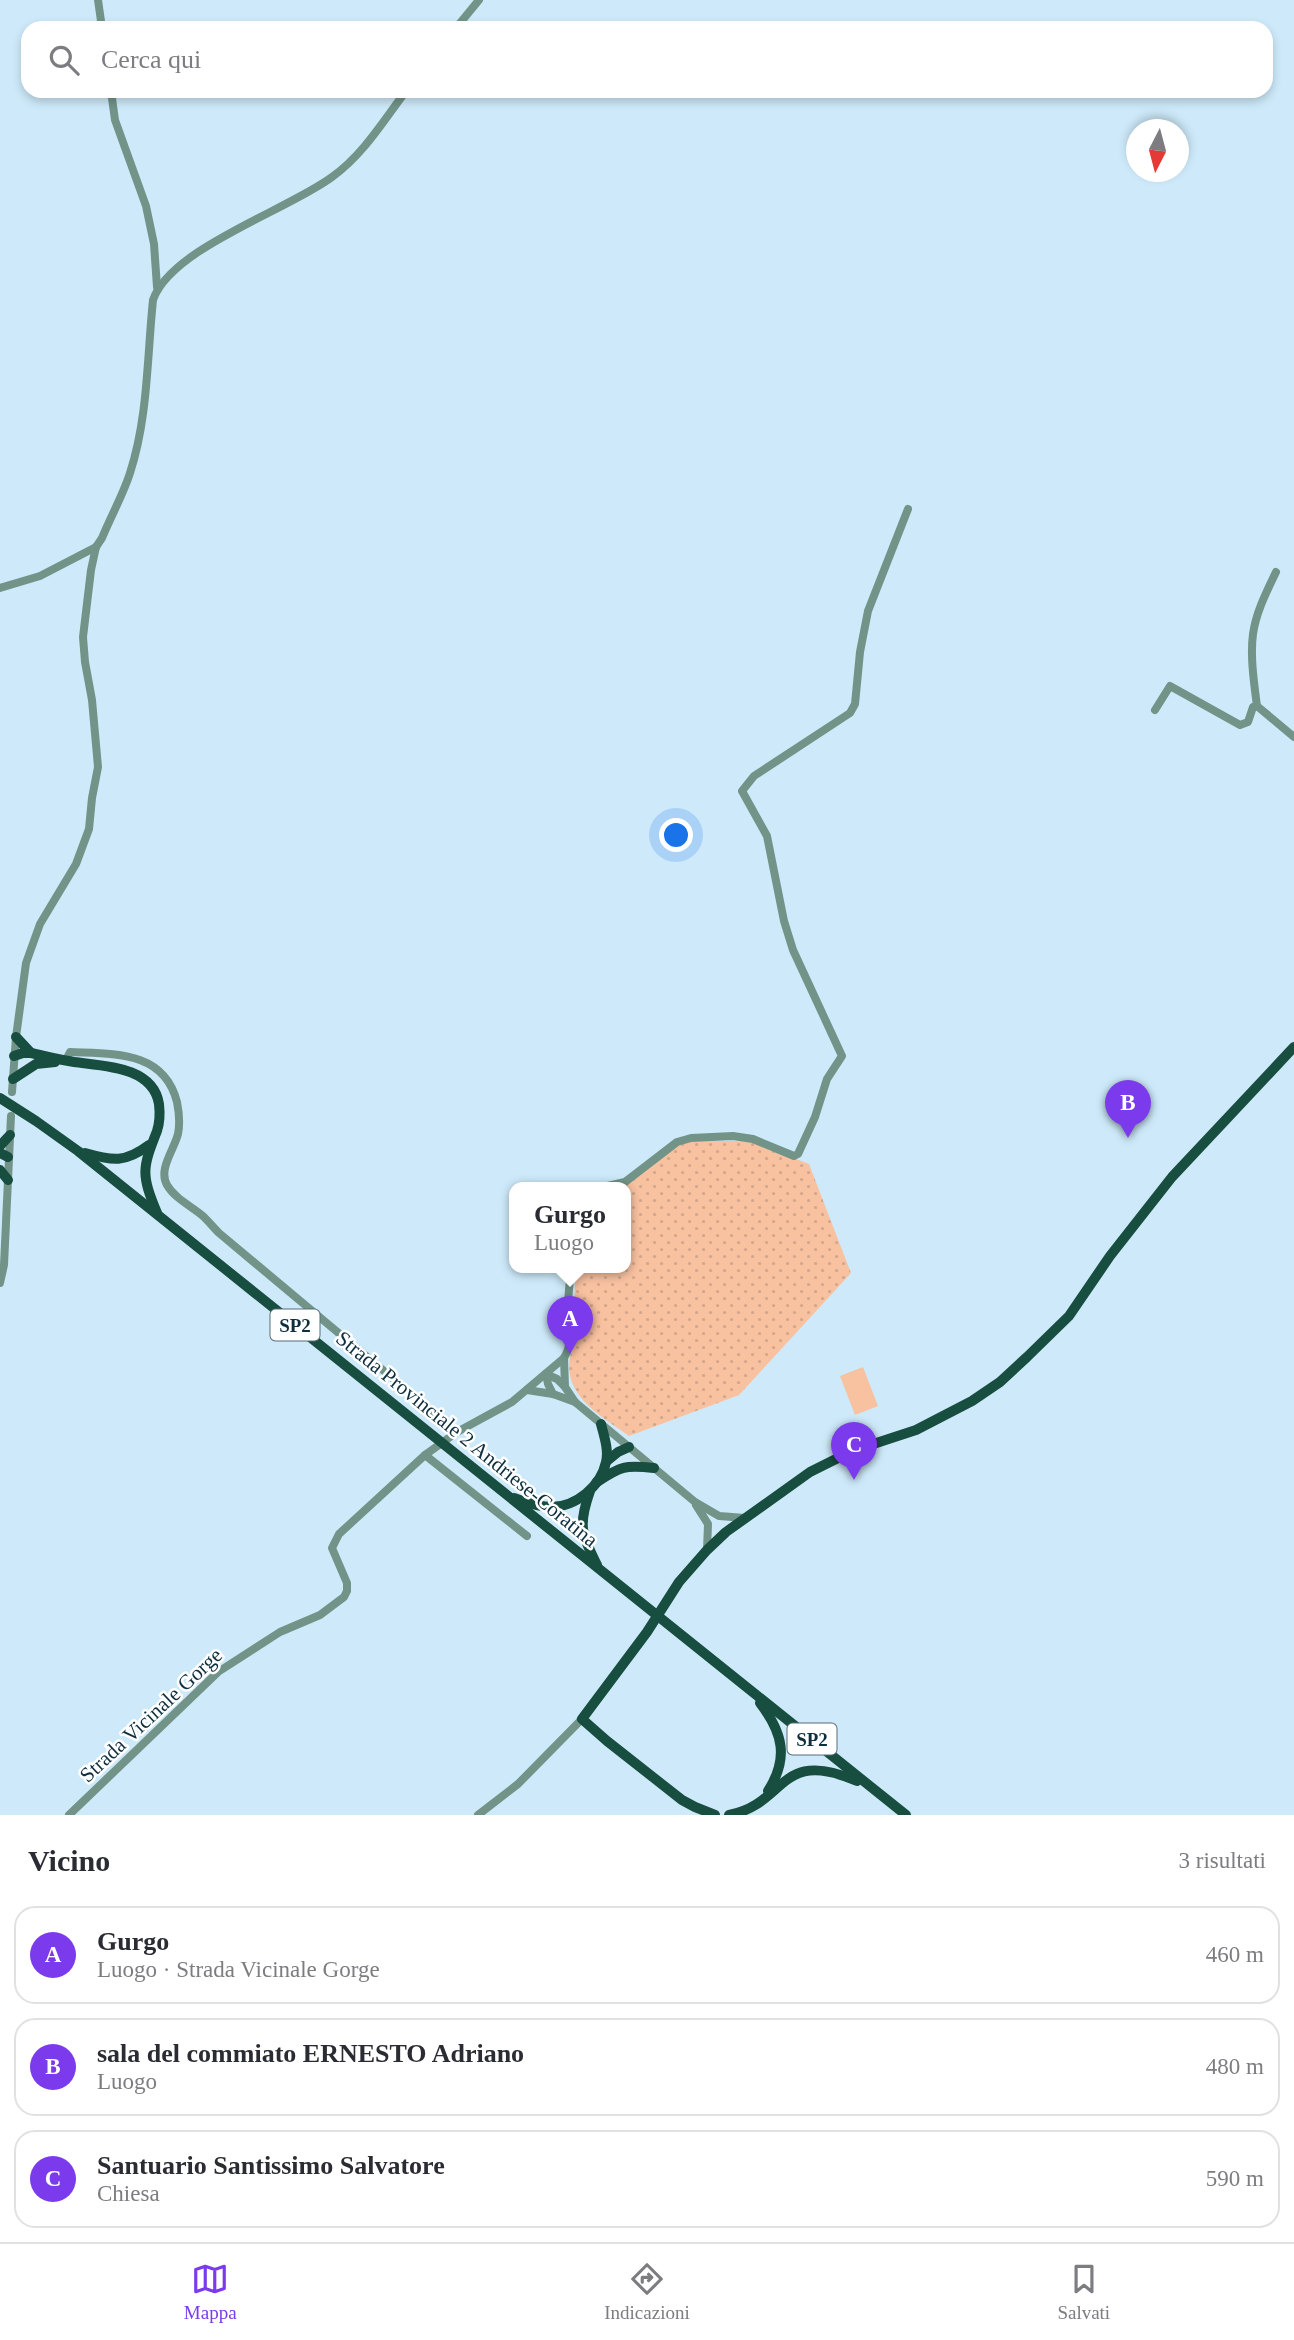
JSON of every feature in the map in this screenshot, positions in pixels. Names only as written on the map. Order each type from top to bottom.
[{"type":"main road","points":[[16,1037],[34,1058]]},
{"type":"main road","points":[[715,1815],[682,1800],[582,1719],[647,1632],[666,1599],[707,1550],[726,1532],[810,1472],[852,1451],[916,1430],[946,1416],[1000,1382],[1069,1316],[1110,1256],[1172,1177],[1294,1047]]},
{"type":"main road","points":[[14,1056],[23,1053],[34,1058],[118,1068],[135,1073],[148,1082],[158,1097],[160,1112],[158,1128],[150,1144],[145,1168],[145,1185],[157,1213]]},
{"type":"main road","points":[[13,1079],[34,1058]]},
{"type":"main road","name":"Strada Provinciale 2 Andriese-Coratina","points":[[0,1098],[78,1151],[157,1213],[906,1815]]},
{"type":"main road","points":[[0,1146],[10,1135]]},
{"type":"main road","points":[[78,1151],[109,1160],[122,1159],[137,1154],[150,1144]]},
{"type":"main road","points":[[0,1170],[8,1180]]},
{"type":"main road","points":[[601,1424],[607,1461]]},
{"type":"main road","points":[[598,1569],[585,1541],[583,1513],[607,1461],[629,1447]]},
{"type":"main road","points":[[507,1495],[537,1506],[568,1504],[620,1467],[629,1447]]},
{"type":"main road","points":[[620,1467],[654,1468]]},
{"type":"main road","points":[[752,1692],[777,1730],[781,1745],[779,1770],[764,1797]]},
{"type":"main road","points":[[729,1815],[743,1811],[794,1775],[816,1769],[833,1772],[871,1787]]},
{"type":"street","points":[[98,0],[101,21]]},
{"type":"street","points":[[462,21],[479,0]]},
{"type":"street","points":[[12,1092],[26,963],[33,941],[76,864],[89,829],[97,767],[83,637],[90,570],[96,547],[130,474],[140,434],[153,300],[157,287],[154,244],[146,206],[115,120],[112,98]]},
{"type":"street","points":[[157,287],[202,250],[332,178],[364,146],[401,98]]},
{"type":"street","points":[[625,1182],[677,1142],[691,1138],[733,1136],[753,1139],[794,1156],[798,1154],[815,1117],[827,1079],[842,1056],[793,950],[784,921],[767,836],[742,791],[754,776],[850,713],[855,704],[860,652],[868,611],[908,509]]},
{"type":"street","points":[[0,588],[40,576],[96,547]]},
{"type":"street","points":[[1276,572],[1253,632],[1257,706],[1294,737]]},
{"type":"street","points":[[1155,710],[1170,686],[1240,724],[1248,722],[1253,707],[1257,706]]},
{"type":"street","points":[[66,1060],[70,1052],[120,1054],[142,1060],[163,1073],[174,1090],[179,1112],[178,1133],[164,1177],[168,1187],[219,1233],[457,1432]]},
{"type":"street","points":[[0,1283],[4,1265],[8,1180],[3,1157],[10,1135],[10,1116]]},
{"type":"street","points":[[565,1387],[564,1358],[570,1349],[571,1340],[568,1308],[571,1273]]},
{"type":"street","name":"Strada Vicinale Gorge","points":[[69,1815],[218,1672],[279,1632],[320,1615],[344,1597],[347,1583],[333,1553],[338,1534],[425,1455],[457,1432],[512,1402],[564,1358]]},
{"type":"street","points":[[546,1374],[557,1379],[575,1402],[695,1503],[719,1516],[745,1518]]},
{"type":"street","points":[[546,1374],[553,1394]]},
{"type":"street","points":[[527,1390],[553,1394],[575,1402]]},
{"type":"street","points":[[425,1455],[527,1536]]},
{"type":"street","points":[[695,1503],[708,1524],[726,1532],[719,1516]]},
{"type":"street","points":[[707,1550],[708,1524]]},
{"type":"street","points":[[478,1815],[518,1784],[582,1719]]},
{"type":"shaded area","points":[[691,1141],[750,1141],[809,1164],[851,1273],[739,1395],[629,1436],[592,1409],[574,1387],[570,1360],[574,1343],[575,1273],[631,1273],[631,1182],[622,1182],[679,1145]]},
{"type":"shaded area","points":[[863,1367],[878,1406],[855,1415],[840,1376]]},
{"type":"place","name":"sala del commiato ERNESTO Adriano","points":[[1128,1138]]},
{"type":"place","name":"Gurgo","points":[[570,1354]]},
{"type":"place","name":"Santuario Santissimo Salvatore","points":[[854,1480]]}]
